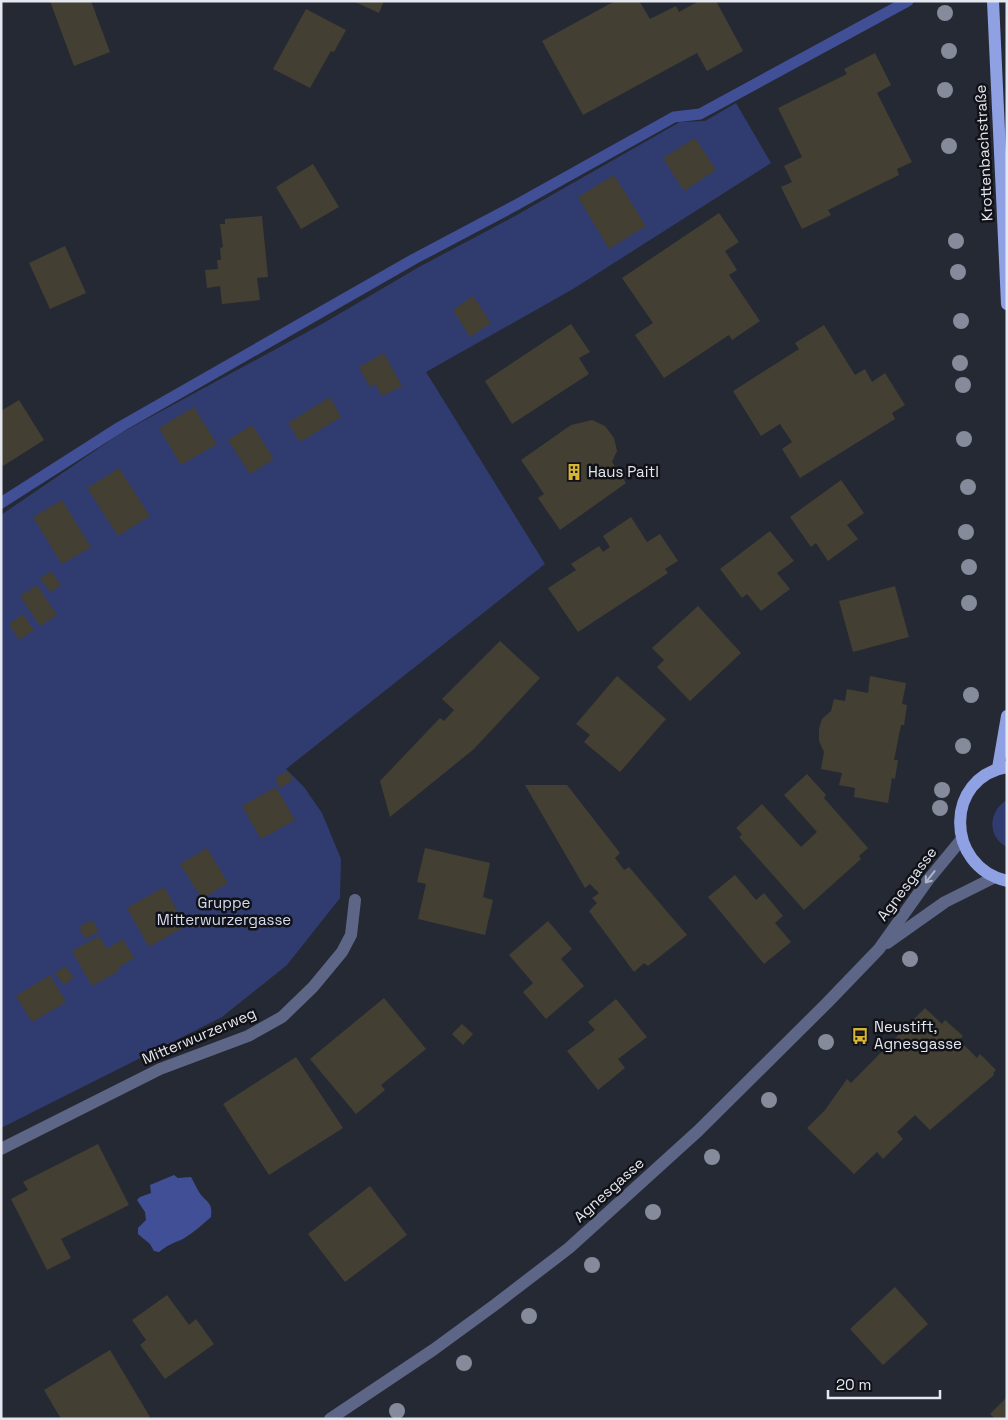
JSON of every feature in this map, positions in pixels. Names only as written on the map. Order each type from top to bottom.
[{"type":"main road","name":"Krottenbachstraße","points":[[993,1],[1007,304]]},
{"type":"main road","points":[[1007,716],[1002,767],[979,779],[966,796],[960,818],[961,840],[973,862],[993,878],[1007,881]]},
{"type":"street","name":"Agnesgasse","points":[[330,1419],[433,1350],[569,1248],[698,1131],[828,1003],[879,949],[928,880],[961,840]]},
{"type":"street","name":"Agnesgasse","points":[[879,949],[945,902],[993,878]]},
{"type":"street","name":"Mitterwurzerweg","points":[[1,1149],[160,1068],[248,1036],[282,1017],[313,987],[342,952],[351,935],[355,900]]},
{"type":"green space","name":"Gruppe Mitterwurzergasse","points":[[736,103],[771,163],[573,289],[426,372],[545,564],[286,769],[304,787],[322,813],[341,859],[340,898],[287,965],[222,1017],[1,1128],[1,515],[121,433],[322,324],[419,267],[515,216],[680,122],[705,121]]},
{"type":"green space","points":[[1007,800],[1007,847],[1000,843],[996,837],[992,824],[996,811]]},
{"type":"shaded area","points":[[174,1175],[178,1178],[191,1177],[199,1192],[210,1205],[211,1217],[183,1239],[159,1252],[154,1251],[150,1244],[138,1234],[138,1228],[146,1220],[145,1212],[137,1200],[151,1193],[150,1185]]},
{"type":"building","points":[[50,1],[91,1],[110,52],[74,66]]},
{"type":"building","points":[[353,1],[384,1],[379,13]]},
{"type":"building","points":[[615,1],[638,1],[650,19],[676,6],[679,12],[699,1],[716,1],[743,51],[707,71],[697,53],[583,115],[542,41]]},
{"type":"building","points":[[306,9],[346,30],[334,52],[331,51],[310,88],[273,69]]},
{"type":"building","points":[[875,53],[891,85],[877,93],[912,162],[897,169],[899,175],[828,210],[831,215],[802,229],[781,187],[792,182],[784,166],[802,157],[778,108],[847,74],[844,69]]},
{"type":"building","points":[[695,138],[716,170],[684,191],[663,158]]},
{"type":"building","points":[[313,164],[339,207],[301,229],[276,187]]},
{"type":"building","points":[[614,175],[646,226],[609,249],[578,197]]},
{"type":"building","points":[[719,213],[739,242],[725,251],[737,270],[729,275],[760,321],[732,340],[729,335],[664,378],[635,335],[653,323],[622,278]]},
{"type":"building","points":[[262,216],[268,277],[257,278],[260,300],[222,304],[220,286],[207,288],[205,270],[218,269],[217,260],[221,260],[220,248],[223,247],[220,224],[225,224],[225,219]]},
{"type":"building","points":[[65,246],[86,293],[50,309],[29,263]]},
{"type":"building","points":[[473,296],[491,323],[470,337],[453,310]]},
{"type":"building","points":[[571,324],[590,352],[579,358],[589,374],[512,424],[485,381]]},
{"type":"building","points":[[824,325],[855,375],[865,369],[872,382],[885,373],[905,405],[892,413],[895,419],[800,478],[782,449],[792,442],[780,424],[761,436],[733,391],[799,349],[795,343]]},
{"type":"building","points":[[384,353],[402,386],[382,396],[375,384],[370,387],[359,367]]},
{"type":"building","points":[[330,397],[341,417],[300,442],[288,423]]},
{"type":"building","points":[[19,400],[44,440],[3,466],[1,463],[1,411]]},
{"type":"building","points":[[194,407],[217,444],[181,465],[159,428]]},
{"type":"building","name":"Haus Paitl","points":[[592,420],[605,426],[614,438],[617,451],[612,462],[626,483],[560,530],[538,498],[544,494],[521,460],[571,425]]},
{"type":"building","points":[[252,425],[274,459],[250,474],[228,440]]},
{"type":"building","points":[[119,468],[150,516],[118,536],[87,488]]},
{"type":"building","points":[[841,480],[864,513],[847,525],[858,539],[828,561],[816,543],[811,547],[790,517]]},
{"type":"building","points":[[62,500],[91,547],[62,564],[33,517]]},
{"type":"building","points":[[631,517],[647,542],[660,534],[678,561],[665,569],[668,573],[578,632],[548,588],[576,570],[571,564],[599,546],[603,552],[610,547],[603,536]]},
{"type":"building","points":[[770,531],[794,561],[777,573],[790,589],[761,611],[747,594],[742,598],[720,569]]},
{"type":"building","points":[[51,571],[61,585],[50,592],[40,578]]},
{"type":"building","points":[[37,585],[57,615],[40,626],[20,596]]},
{"type":"building","points":[[895,586],[909,637],[853,652],[839,601]]},
{"type":"building","points":[[698,606],[741,653],[690,701],[657,667],[664,660],[652,648]]},
{"type":"building","points":[[23,614],[34,630],[19,640],[9,624]]},
{"type":"building","points":[[500,641],[540,678],[474,749],[390,817],[380,781],[440,718],[444,721],[454,710],[442,699]]},
{"type":"building","points":[[617,676],[666,719],[620,772],[584,742],[590,735],[576,724]]},
{"type":"building","points":[[870,676],[906,683],[902,704],[907,705],[904,725],[901,725],[894,760],[898,760],[895,779],[892,778],[888,803],[854,797],[855,788],[839,785],[842,773],[821,769],[824,752],[819,741],[819,729],[822,719],[831,711],[834,699],[845,701],[847,689],[868,693]]},
{"type":"building","points":[[288,771],[293,780],[280,788],[275,778]]},
{"type":"building","points":[[807,774],[826,795],[824,798],[868,848],[859,856],[861,859],[804,910],[739,837],[742,834],[736,828],[762,804],[801,847],[817,832],[784,795]]},
{"type":"building","points":[[525,785],[567,785],[620,853],[615,858],[624,870],[629,867],[687,935],[648,966],[644,963],[634,972],[589,911],[597,903],[592,898],[599,893],[590,884],[585,888]]},
{"type":"building","points":[[276,787],[295,820],[261,839],[242,806]]},
{"type":"building","points":[[207,848],[228,883],[202,899],[180,864]]},
{"type":"building","points":[[425,848],[490,863],[483,897],[493,900],[485,935],[418,919],[426,884],[417,882]]},
{"type":"building","points":[[735,875],[756,900],[764,893],[783,916],[775,923],[791,942],[764,964],[708,897]]},
{"type":"building","points":[[164,887],[186,926],[149,947],[127,908]]},
{"type":"building","points":[[92,920],[99,931],[85,939],[79,927]]},
{"type":"building","points":[[548,921],[572,949],[561,959],[584,986],[546,1019],[523,992],[533,983],[509,955]]},
{"type":"building","points":[[99,936],[107,949],[123,939],[134,958],[118,968],[119,971],[92,986],[72,951]]},
{"type":"building","points":[[65,966],[74,977],[64,985],[55,973]]},
{"type":"building","points":[[50,975],[66,1002],[32,1022],[16,996]]},
{"type":"building","points":[[384,998],[426,1049],[381,1085],[385,1090],[356,1114],[310,1059]]},
{"type":"building","points":[[616,999],[647,1037],[618,1059],[625,1068],[598,1090],[567,1051],[595,1030],[588,1022]]},
{"type":"building","points":[[925,1008],[942,1024],[945,1020],[963,1036],[959,1040],[977,1058],[980,1054],[996,1070],[993,1073],[994,1075],[930,1130],[915,1115],[897,1132],[903,1139],[883,1159],[877,1152],[854,1174],[807,1128],[825,1110],[847,1079],[851,1083]]},
{"type":"building","points":[[462,1024],[473,1034],[463,1045],[452,1034]]},
{"type":"building","points":[[296,1057],[343,1128],[269,1175],[223,1104]]},
{"type":"building","points":[[98,1144],[129,1205],[61,1239],[71,1258],[47,1270],[11,1199],[28,1190],[23,1182]]},
{"type":"building","points":[[370,1186],[407,1235],[345,1282],[308,1234]]},
{"type":"building","points":[[895,1287],[928,1324],[883,1365],[850,1329]]},
{"type":"building","points":[[167,1295],[189,1325],[196,1319],[214,1344],[165,1379],[140,1345],[146,1340],[132,1320]]},
{"type":"building","points":[[110,1350],[150,1417],[146,1419],[61,1419],[44,1390]]},
{"type":"building","points":[[1007,1397],[1007,1419],[995,1419],[990,1414]]},
{"type":"waterway","points":[[1,503],[120,427],[414,259],[674,117],[700,114],[908,1]]},
{"type":"place","name":"Haus Paitl","points":[[574,472]]},
{"type":"place","name":"Neustift, Agnesgasse","points":[[860,1036]]}]
